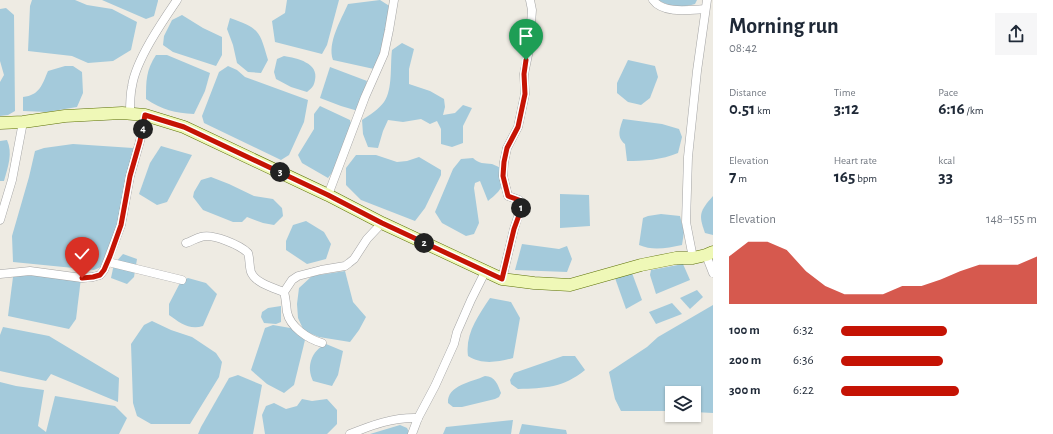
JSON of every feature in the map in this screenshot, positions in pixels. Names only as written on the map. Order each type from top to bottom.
[{"type":"street","points":[[130,114],[131,87],[137,69],[143,56],[177,0]]},
{"type":"street","points":[[328,195],[365,97],[384,54],[390,30],[394,0]]},
{"type":"street","points":[[502,279],[514,229],[522,207],[519,200],[508,196],[503,176],[507,148],[518,127],[525,94],[524,74],[529,50],[532,10],[530,0]]},
{"type":"street","points":[[653,0],[664,8],[705,9]]},
{"type":"street","points":[[693,258],[686,222],[688,157],[697,71],[707,0]]},
{"type":"street","points":[[0,123],[23,122],[65,116],[122,113],[145,115],[184,127],[328,195],[382,223],[502,279],[570,285],[642,265],[676,258],[693,258],[710,254],[713,273]]},
{"type":"street","points":[[0,274],[30,271],[82,278],[100,275],[108,262],[121,225],[130,176],[140,141],[145,115]]},
{"type":"street","points":[[0,220],[12,180],[23,122]]},
{"type":"street","points":[[322,343],[307,337],[289,319],[284,292],[292,280],[298,276],[344,266],[349,263],[354,259],[367,240],[382,223]]},
{"type":"street","points":[[186,243],[205,236],[238,245],[248,253],[250,270],[253,276],[262,283],[284,292]]},
{"type":"street","points":[[108,262],[182,280]]},
{"type":"street","points":[[412,434],[418,418],[435,386],[454,344],[457,332],[485,272]]},
{"type":"street","points":[[350,434],[371,426],[394,420],[418,418]]},
{"type":"water","points":[[32,0],[75,0],[87,5],[112,9],[137,22],[131,50],[113,61],[88,63],[72,56],[28,51],[30,6]]},
{"type":"water","points":[[102,0],[158,1],[154,16],[146,19]]},
{"type":"water","points":[[287,0],[339,0],[327,45],[322,54],[275,42],[272,21],[285,13]]},
{"type":"water","points":[[380,0],[391,7],[381,57],[374,69],[333,60],[333,39],[348,4]]},
{"type":"water","points":[[658,0],[697,0],[695,4],[680,6],[667,4]]},
{"type":"water","points":[[6,8],[14,15],[15,111],[8,115],[0,116],[0,82],[4,75],[0,61],[0,9]]},
{"type":"water","points":[[182,15],[203,28],[222,37],[222,55],[216,66],[173,52],[163,45],[164,36],[172,20]]},
{"type":"water","points":[[230,18],[253,28],[260,36],[268,60],[261,73],[248,72],[237,63],[233,45],[227,29]]},
{"type":"water","points":[[402,43],[414,49],[409,69],[409,84],[430,91],[444,99],[445,107],[443,115],[455,113],[463,105],[472,108],[463,126],[463,143],[452,147],[441,144],[441,129],[437,121],[430,124],[421,119],[403,122],[388,120],[378,148],[368,147],[363,134],[362,120],[380,107],[387,97],[390,84],[392,50]]},
{"type":"water","points":[[156,55],[167,55],[210,73],[205,91],[194,114],[169,110],[146,99],[147,76]]},
{"type":"water","points":[[284,56],[306,62],[314,69],[315,82],[307,92],[291,87],[276,79],[274,72],[277,59]]},
{"type":"water","points":[[628,60],[655,66],[658,77],[650,98],[641,105],[628,102],[617,93],[617,83]]},
{"type":"water","points":[[65,66],[73,66],[82,72],[83,93],[77,107],[47,112],[23,111],[23,97],[37,92],[48,71]]},
{"type":"water","points":[[228,66],[237,70],[245,77],[308,100],[304,122],[289,155],[281,160],[204,123],[202,116],[219,72]]},
{"type":"water","points":[[330,67],[367,81],[358,111],[320,98]]},
{"type":"water","points":[[320,106],[350,120],[352,128],[337,166],[328,178],[302,163],[298,155],[314,129],[314,114]]},
{"type":"water","points":[[623,119],[662,124],[679,129],[682,137],[678,153],[659,159],[627,161],[625,144],[620,138],[620,129]]},
{"type":"water","points":[[7,140],[10,155],[4,181],[0,181],[0,141]]},
{"type":"water","points":[[73,144],[133,148],[137,166],[114,243],[101,267],[94,270],[13,262],[12,236],[35,151],[44,148]]},
{"type":"water","points":[[161,146],[192,155],[167,202],[157,205],[139,194],[150,163]]},
{"type":"water","points":[[356,155],[376,155],[397,162],[407,161],[419,157],[441,170],[441,175],[425,208],[415,221],[361,200],[346,185],[346,168]]},
{"type":"water","points":[[473,158],[480,162],[492,164],[501,168],[502,183],[497,193],[488,201],[480,181],[475,183],[474,188],[479,223],[474,234],[466,236],[442,223],[435,212],[453,169],[461,159]]},
{"type":"water","points":[[211,177],[254,196],[273,199],[282,208],[283,216],[274,225],[263,223],[247,217],[242,222],[233,222],[203,210],[193,197],[194,192],[201,180]]},
{"type":"water","points":[[560,194],[589,195],[590,226],[560,228]]},
{"type":"water","points":[[713,196],[713,235],[705,233],[701,217],[705,205]]},
{"type":"water","points":[[661,214],[680,216],[684,232],[682,245],[665,248],[650,248],[639,245],[643,218]]},
{"type":"water","points":[[306,221],[324,232],[331,244],[326,259],[307,264],[286,250],[286,241],[293,225]]},
{"type":"water","points":[[522,244],[559,249],[567,246],[572,259],[567,272],[515,270]]},
{"type":"water","points":[[123,254],[137,259],[134,277],[127,284],[111,278],[114,264]]},
{"type":"water","points":[[683,264],[690,280],[656,294],[650,275],[651,270]]},
{"type":"water","points":[[345,271],[353,302],[366,317],[359,330],[350,342],[319,337],[304,331],[298,318],[297,304],[299,288],[312,276]]},
{"type":"water","points":[[27,272],[81,278],[76,319],[69,329],[8,316],[13,277]]},
{"type":"water","points":[[632,273],[642,300],[626,309],[615,278]]},
{"type":"water","points":[[188,278],[206,283],[217,294],[203,326],[189,326],[181,323],[169,315],[169,304],[181,281]]},
{"type":"water","points":[[697,290],[703,297],[690,309],[680,298]]},
{"type":"water","points":[[490,298],[511,302],[520,318],[513,358],[502,361],[484,362],[468,356],[468,340],[477,318]]},
{"type":"water","points":[[672,303],[682,314],[656,324],[649,312]]},
{"type":"water","points":[[713,305],[713,413],[701,412],[701,386],[665,386],[665,411],[621,411],[615,399],[609,372],[647,347],[658,337]]},
{"type":"water","points":[[281,306],[281,322],[276,324],[264,323],[261,317],[262,312],[268,308]]},
{"type":"water","points":[[152,321],[171,330],[192,337],[216,353],[222,362],[219,377],[190,424],[151,424],[137,416],[133,403],[131,344],[144,325]]},
{"type":"water","points":[[273,325],[296,329],[305,340],[294,385],[284,393],[267,384],[251,370],[265,328]]},
{"type":"water","points":[[3,327],[49,336],[119,378],[118,402],[51,374],[46,381],[0,371],[0,335]]},
{"type":"water","points":[[326,344],[343,351],[338,375],[332,386],[313,381],[310,370],[313,355]]},
{"type":"water","points":[[563,356],[575,356],[585,370],[561,384],[553,386],[518,389],[511,384],[510,380],[514,373]]},
{"type":"water","points":[[238,375],[262,385],[253,434],[198,434],[229,378]]},
{"type":"water","points":[[485,376],[494,379],[496,382],[501,393],[499,397],[462,407],[453,407],[448,403],[449,397],[456,388],[467,382]]},
{"type":"water","points":[[0,382],[44,390],[38,426],[46,432],[55,396],[115,406],[127,418],[119,434],[0,434]]},
{"type":"water","points":[[302,399],[312,401],[327,399],[337,410],[337,424],[327,434],[265,434],[262,415],[266,406],[274,403],[286,409],[297,406]]},
{"type":"water","points":[[513,420],[511,434],[443,434],[446,427]]},
{"type":"water","points":[[522,424],[566,430],[567,434],[519,434]]},
{"type":"water","points":[[400,425],[407,428],[409,432],[408,434],[370,434]]},
{"type":"route","points":[[82,278],[100,275],[104,270],[118,236],[130,176],[140,141],[145,115],[184,127],[277,170],[382,223],[502,279],[514,229],[522,207],[519,200],[508,196],[503,176],[507,148],[518,127],[525,94],[524,74],[526,60]]}]
